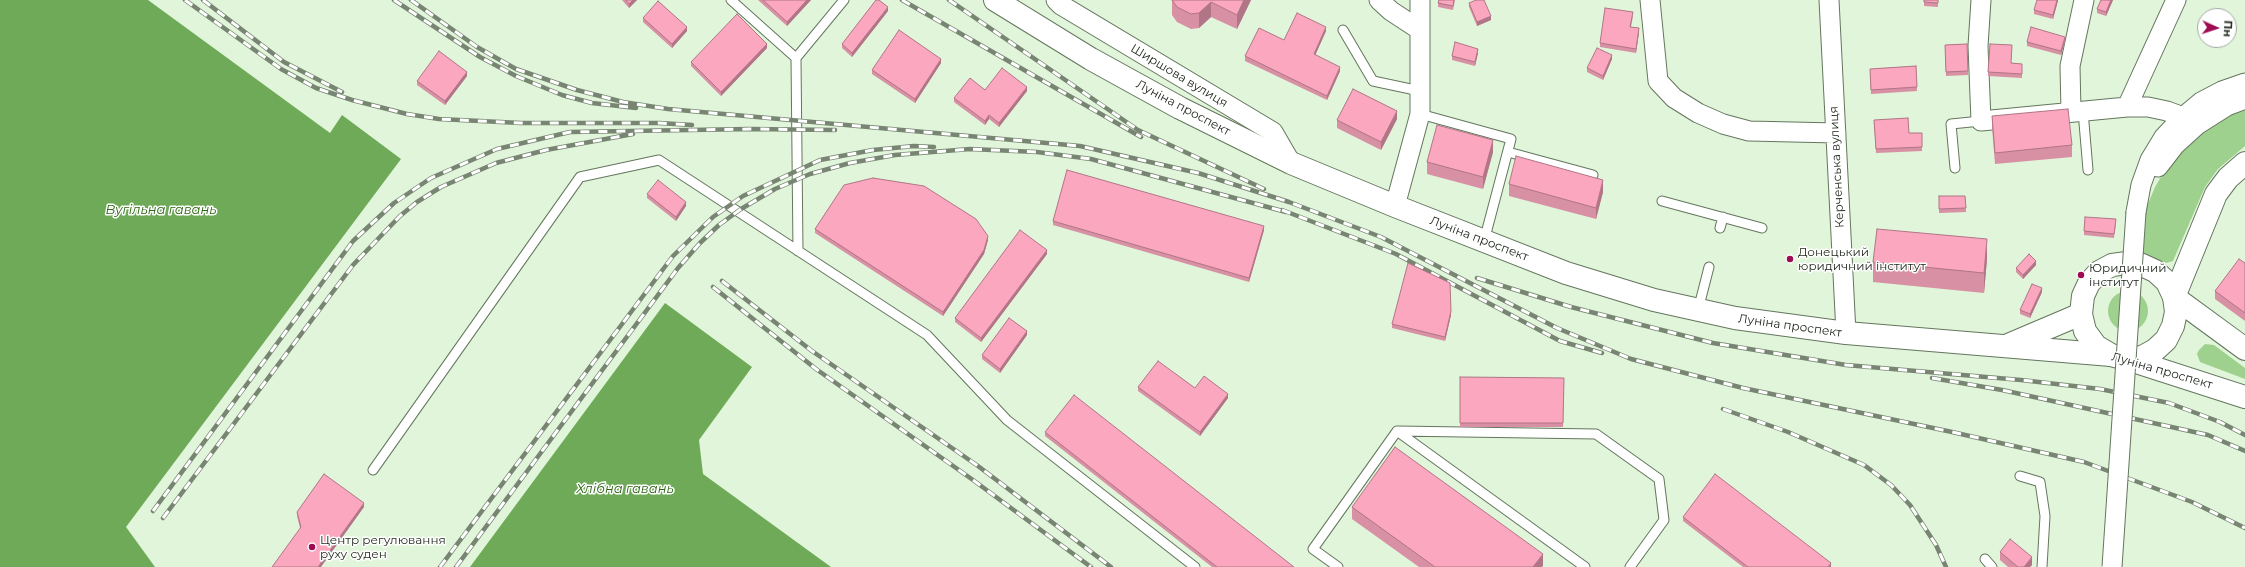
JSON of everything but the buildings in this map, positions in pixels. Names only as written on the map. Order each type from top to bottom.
[{"type":"street","name":"Луніна проспект","points":[[995,0],[1091,59],[1180,108],[1291,163],[1566,273],[1654,300],[1735,318],[1846,333],[2119,357],[2245,397]]},
{"type":"street","name":"Ширшова вулиця","points":[[1056,0],[1061,5],[1273,132],[1291,163]]},
{"type":"street","points":[[1379,0],[1390,11],[1420,30]]},
{"type":"street","points":[[1396,206],[1420,114],[1420,0]]},
{"type":"street","points":[[1650,0],[1658,81],[1674,98],[1698,113],[1723,124],[1749,131],[1836,133]]},
{"type":"street","name":"Керченська вулиця","points":[[1829,0],[1846,333]]},
{"type":"street","points":[[1981,0],[1978,46],[1981,121],[2127,107],[2148,107],[2167,110],[2183,117]]},
{"type":"street","points":[[2077,112],[2070,66],[2084,0]]},
{"type":"street","points":[[2127,107],[2176,0]]},
{"type":"street","points":[[2112,567],[2136,212],[2141,185],[2150,160],[2164,137],[2183,117],[2201,102],[2222,91],[2245,83]]},
{"type":"street","points":[[2136,212],[2146,188],[2159,166],[2180,140],[2209,116],[2245,99]]},
{"type":"street","points":[[2174,297],[2216,194],[2228,178],[2245,163]]},
{"type":"street","points":[[2155,271],[2189,261]]},
{"type":"street","points":[[2127,262],[2142,265],[2155,271],[2167,282],[2174,297],[2176,312],[2174,326],[2166,340],[2149,353],[2119,357],[2096,346],[2085,332],[2081,314],[2083,296],[2089,283],[2099,272],[2112,265],[2127,262]]},
{"type":"street","points":[[2174,297],[2245,349]]},
{"type":"street","name":"Луніна проспект","points":[[2006,347],[2081,314]]},
{"type":"lane","points":[[731,0],[796,58]]},
{"type":"lane","points":[[798,251],[796,58],[844,0]]},
{"type":"lane","points":[[1343,30],[1373,81],[1420,91]]},
{"type":"lane","points":[[2077,112],[2088,170]]},
{"type":"lane","points":[[1420,114],[1511,139],[1484,241]]},
{"type":"lane","points":[[1955,168],[1951,124],[1981,121]]},
{"type":"lane","points":[[1508,152],[1593,174]]},
{"type":"lane","points":[[373,470],[580,177],[659,160],[927,334],[1007,420],[1195,567]]},
{"type":"lane","points":[[1662,201],[1762,228]]},
{"type":"lane","points":[[1720,228],[1723,218]]},
{"type":"lane","points":[[1698,310],[1710,267]]},
{"type":"lane","points":[[1338,567],[1313,548],[1397,431]]},
{"type":"lane","points":[[1397,431],[1585,567]]},
{"type":"lane","points":[[1397,431],[1596,434],[1659,479],[1664,520],[1630,567]]},
{"type":"lane","points":[[2020,476],[2040,482],[2045,516],[2042,567]]},
{"type":"lane","points":[[1985,560],[1992,567]]},
{"type":"shaded area","points":[[2245,109],[2245,146],[2218,169],[2205,187],[2173,261],[2156,266],[2140,258],[2145,211],[2155,187],[2168,165],[2185,146],[2205,129],[2227,116]]},
{"type":"shaded area","points":[[2132,291],[2139,294],[2145,300],[2148,311],[2147,319],[2139,328],[2132,331],[2124,331],[2117,328],[2109,319],[2108,307],[2111,300],[2120,292]]},
{"type":"shaded area","points":[[2205,344],[2214,345],[2245,368],[2245,379],[2200,362],[2197,354]]},
{"type":"water","name":"Вугільна гавань","points":[[0,0],[148,0],[330,133],[342,115],[401,159],[126,527],[155,567],[0,567]]},
{"type":"water","name":"Хлібна гавань","points":[[665,303],[752,367],[699,440],[703,474],[831,567],[470,567]]},
{"type":"railway","points":[[185,0],[281,69],[316,88],[352,100],[407,114],[439,119],[521,123],[659,123],[692,125]]},
{"type":"railway","points":[[203,0],[284,62],[342,92]]},
{"type":"railway","points":[[394,0],[480,57],[516,76],[562,95],[592,103],[636,108]]},
{"type":"railway","points":[[411,0],[477,47],[516,69],[577,90],[623,102],[668,109],[1080,146],[1198,173],[1289,202],[1381,237],[1557,328],[1631,359],[1743,388],[1952,432],[2084,462],[2192,502],[2245,528]]},
{"type":"railway","points":[[902,0],[1141,137]]},
{"type":"railway","points":[[949,0],[1138,130],[1264,189]]},
{"type":"railway","points":[[153,511],[353,241],[394,203],[431,178],[497,149],[570,132],[750,129],[835,130]]},
{"type":"railway","points":[[163,518],[353,265],[400,216],[417,202],[441,187],[496,163],[546,150],[633,134]]},
{"type":"railway","points":[[440,567],[673,256],[713,217],[743,196],[820,160],[873,150],[914,146],[934,147]]},
{"type":"railway","points":[[456,567],[678,268],[700,243],[719,225],[741,209],[775,189],[810,174],[850,163],[895,155],[970,149],[1037,152],[1091,159],[1286,212]]},
{"type":"railway","points":[[1282,210],[1396,254],[1560,341],[1602,353]]},
{"type":"railway","points":[[1477,278],[1571,307],[1713,343],[1846,365],[2021,380],[2100,389],[2169,403],[2220,422],[2245,435]]},
{"type":"railway","points":[[722,281],[812,351],[978,466],[1111,567]]},
{"type":"railway","points":[[713,287],[816,369],[973,480],[1091,567]]},
{"type":"railway","points":[[1932,378],[2002,390],[2208,435],[2245,451]]},
{"type":"railway","points":[[1723,409],[1788,432],[1864,465],[1891,485],[1910,505],[1936,545],[1946,567]]},
{"type":"place","name":"Донецький юридичний інститут","points":[[1790,259]]},
{"type":"place","name":"Юридичний інститут","points":[[2081,275]]},
{"type":"place","name":"Центр регулювання руху суден","points":[[312,547]]}]
